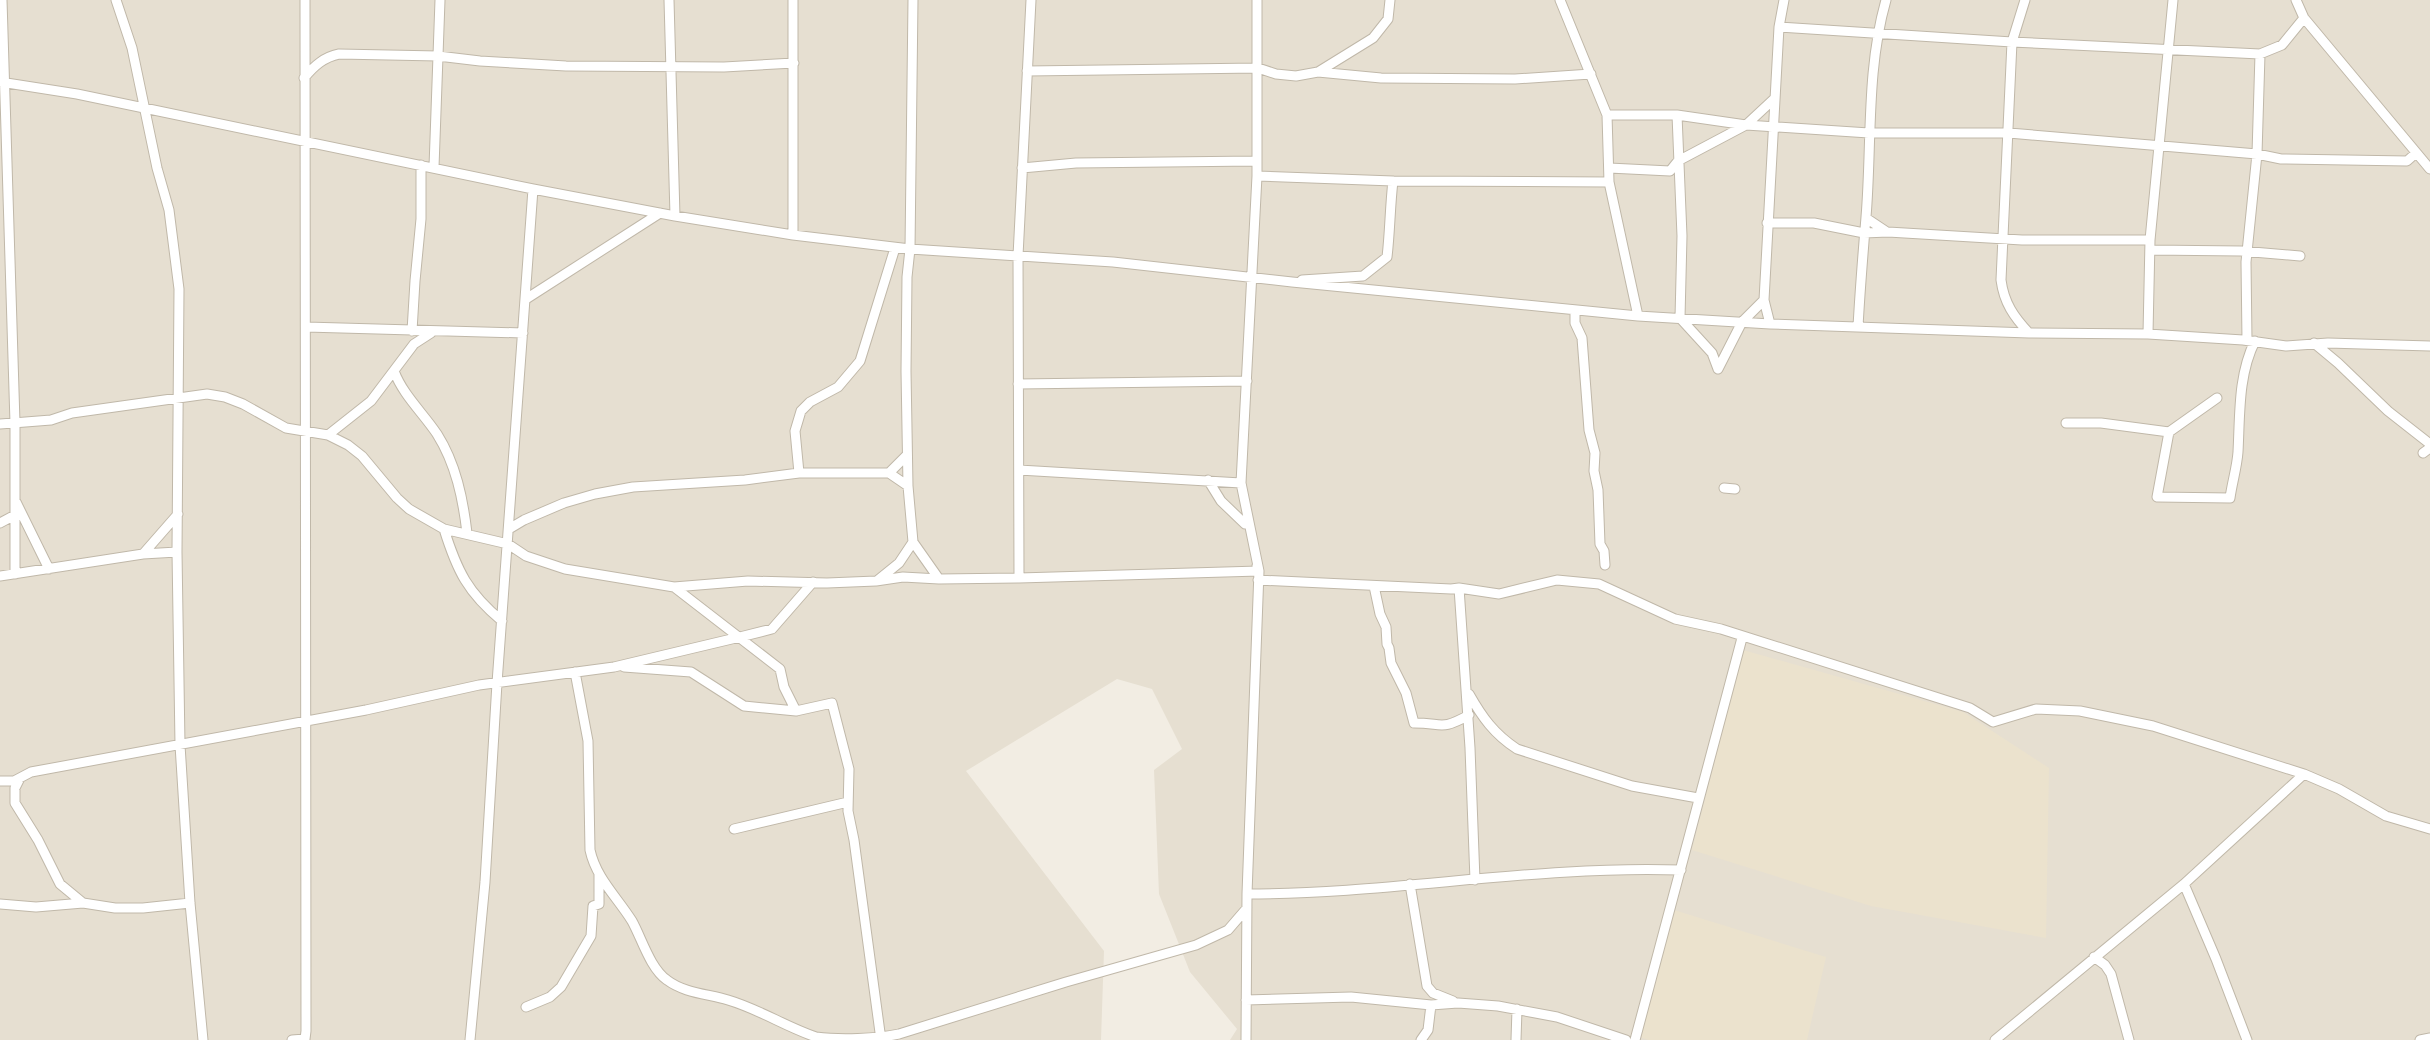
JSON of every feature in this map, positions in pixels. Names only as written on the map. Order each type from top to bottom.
[{"type":"street","points":[[2,0],[4,190],[15,423],[15,574]]},
{"type":"street","points":[[116,0],[132,48],[157,168],[169,210],[179,289],[177,552],[180,745],[190,903],[203,1040]]},
{"type":"street","points":[[292,1040],[305,1040],[306,1031],[305,0]]},
{"type":"street","points":[[434,167],[440,0]]},
{"type":"street","points":[[669,0],[675,216]]},
{"type":"street","points":[[793,0],[794,235]]},
{"type":"street","points":[[913,0],[910,249],[907,277],[906,361],[908,486],[913,542],[939,579]]},
{"type":"street","points":[[1019,578],[1018,256],[1031,0]]},
{"type":"street","points":[[1257,0],[1257,176],[1239,500],[1258,575]]},
{"type":"street","points":[[1318,72],[1373,38],[1388,19],[1390,0]]},
{"type":"street","points":[[1560,0],[1607,115],[1610,168],[1608,182],[1638,316]]},
{"type":"street","points":[[1770,324],[1764,300],[1767,223],[1779,27],[1784,0]]},
{"type":"street","points":[[1858,327],[1866,218],[1869,133],[1877,33],[1886,0]]},
{"type":"street","points":[[2025,0],[2012,42],[2003,239],[2003,295],[2009,309],[2030,333]]},
{"type":"street","points":[[2148,334],[2150,240],[2158,145],[2170,48],[2173,0]]},
{"type":"street","points":[[2296,0],[2304,18],[2430,169]]},
{"type":"street","points":[[1779,27],[2012,42],[2170,48],[2260,54],[2282,44],[2304,18]]},
{"type":"street","points":[[304,78],[320,62],[330,56],[339,54],[438,56],[530,64],[724,67],[794,63]]},
{"type":"street","points":[[2169,432],[2157,498],[2230,498],[2238,454],[2239,408],[2251,341],[2247,252],[2257,154],[2260,54]]},
{"type":"street","points":[[1027,70],[1258,68],[1286,75],[1318,72],[1391,78],[1515,79],[1591,74]]},
{"type":"street","points":[[2,83],[77,94],[533,189],[675,216],[794,235],[895,248],[1113,262],[1252,276],[1292,282],[1638,316],[1770,324],[2030,333],[2148,334],[2251,341],[2286,346],[2314,343],[2430,346]]},
{"type":"street","points":[[1610,168],[1670,171],[1678,161],[1746,125],[1774,98]]},
{"type":"street","points":[[1607,115],[1677,115],[1746,125],[1869,133],[2009,133],[2257,154],[2281,159],[2407,161],[2416,153]]},
{"type":"street","points":[[1677,115],[1682,236],[1680,318],[1704,342],[1712,353],[1718,368],[1742,322],[1764,300]]},
{"type":"street","points":[[1022,168],[1076,163],[1256,161]]},
{"type":"street","points":[[412,331],[414,281],[422,219],[421,165]]},
{"type":"street","points":[[1257,176],[1393,181],[1608,182]]},
{"type":"street","points":[[1292,282],[1313,278],[1363,276],[1387,257],[1389,206],[1393,181]]},
{"type":"street","points":[[470,1040],[485,882],[497,682],[533,189]]},
{"type":"street","points":[[526,299],[660,213]]},
{"type":"street","points":[[1866,218],[1888,232]]},
{"type":"street","points":[[1767,223],[1814,223],[1864,233],[1888,232],[2003,239],[2150,240]]},
{"type":"street","points":[[798,473],[795,431],[801,411],[810,402],[838,387],[860,361],[895,248]]},
{"type":"street","points":[[2151,250],[2247,252],[2300,256]]},
{"type":"street","points":[[1575,310],[1574,323],[1582,338],[1589,430],[1595,453],[1594,471],[1598,490],[1598,517],[1605,566]]},
{"type":"street","points":[[0,316],[10,314]]},
{"type":"street","points":[[306,328],[523,333]]},
{"type":"street","points":[[328,435],[371,400],[414,344],[421,338],[434,332]]},
{"type":"street","points":[[2314,343],[2338,362],[2388,411],[2430,444]]},
{"type":"street","points":[[394,371],[398,382],[438,435],[455,470],[464,504],[468,533]]},
{"type":"street","points":[[1018,384],[1247,381]]},
{"type":"street","points":[[0,424],[51,420],[72,413],[179,397],[207,394],[226,397],[243,404],[275,424],[328,435],[362,456],[397,498],[409,509],[444,529],[468,533],[508,544],[526,556],[565,569],[674,587],[748,581],[876,581],[903,577],[939,579],[1258,575],[1374,586],[1460,588],[1499,594],[1557,580],[1599,584],[1675,618],[1721,629],[1742,638],[1970,708],[1993,722],[2036,709],[2080,711],[2153,726],[2304,774],[2339,789],[2386,816],[2430,828]]},
{"type":"street","points":[[2066,423],[2101,423],[2169,432],[2217,398]]},
{"type":"street","points":[[889,473],[907,455]]},
{"type":"street","points":[[1019,470],[1240,482]]},
{"type":"street","points":[[509,529],[543,512],[595,494],[633,487],[745,480],[798,473],[889,473],[908,486]]},
{"type":"street","points":[[1208,480],[1221,501],[1246,524]]},
{"type":"street","points":[[1240,482],[1258,575],[1247,908],[1246,1040]]},
{"type":"street","points":[[1724,488],[1735,489]]},
{"type":"street","points":[[15,499],[49,570]]},
{"type":"street","points":[[143,554],[178,514]]},
{"type":"street","points":[[0,523],[15,515]]},
{"type":"street","points":[[444,529],[455,562],[471,590],[481,604],[502,621]]},
{"type":"street","points":[[876,581],[899,563],[913,542]]},
{"type":"street","points":[[0,576],[49,570],[143,554],[177,552]]},
{"type":"street","points":[[2,784],[14,781],[20,776],[31,772],[180,745],[497,682],[614,667],[740,637],[772,629],[813,582]]},
{"type":"street","points":[[1374,586],[1380,614],[1386,627],[1386,644],[1389,648],[1391,663],[1406,694],[1414,723],[1445,726],[1458,722],[1469,715]]},
{"type":"street","points":[[674,587],[780,669],[784,688],[796,711]]},
{"type":"street","points":[[1460,588],[1469,715],[1475,880]]},
{"type":"street","points":[[1635,1040],[1742,638]]},
{"type":"street","points":[[614,667],[691,672],[744,706],[796,711],[832,703],[849,769],[848,802],[880,1039]]},
{"type":"street","points":[[575,672],[588,741],[590,850],[593,864],[631,920],[655,965],[666,980],[680,988],[728,1000],[823,1039],[880,1039],[990,1007],[1066,982],[1196,945],[1228,930],[1247,908]]},
{"type":"street","points":[[1467,690],[1490,728],[1517,749],[1632,786],[1698,798]]},
{"type":"street","points":[[1995,1040],[2094,956],[2184,884],[2304,774]]},
{"type":"street","points":[[20,776],[15,788],[15,803],[38,840],[60,884],[83,904]]},
{"type":"street","points":[[734,829],[848,802]]},
{"type":"street","points":[[1248,894],[1283,894],[1586,870],[1681,870]]},
{"type":"street","points":[[526,1007],[550,997],[561,987],[591,936],[593,906],[599,904],[599,873]]},
{"type":"street","points":[[1410,884],[1427,986],[1433,993],[1458,1002],[1517,1009],[1579,1023],[1626,1040]]},
{"type":"street","points":[[2184,884],[2216,959],[2246,1040]]},
{"type":"street","points":[[0,904],[36,908],[83,904],[133,908],[190,903]]},
{"type":"street","points":[[2094,956],[2105,965],[2113,979],[2129,1040]]},
{"type":"street","points":[[1246,1000],[1352,997],[1431,1005],[1458,1002]]},
{"type":"street","points":[[1421,1040],[1428,1030],[1431,1005]]},
{"type":"street","points":[[1516,1040],[1517,1009]]},
{"type":"street","points":[[2420,1040],[2430,1038]]},
{"type":"shaded area","points":[[0,0],[2430,0],[2430,1040],[1230,1040],[1237,1029],[1190,972],[1159,894],[1154,770],[1182,749],[1152,689],[1117,679],[966,771],[1104,951],[1101,1040],[0,1040]]},
{"type":"shaded area","points":[[1743,650],[1963,712],[2049,768],[2046,938],[1871,906],[1692,850]]},
{"type":"shaded area","points":[[1674,910],[1826,957],[1807,1040],[1649,1040],[1639,1037]]}]
